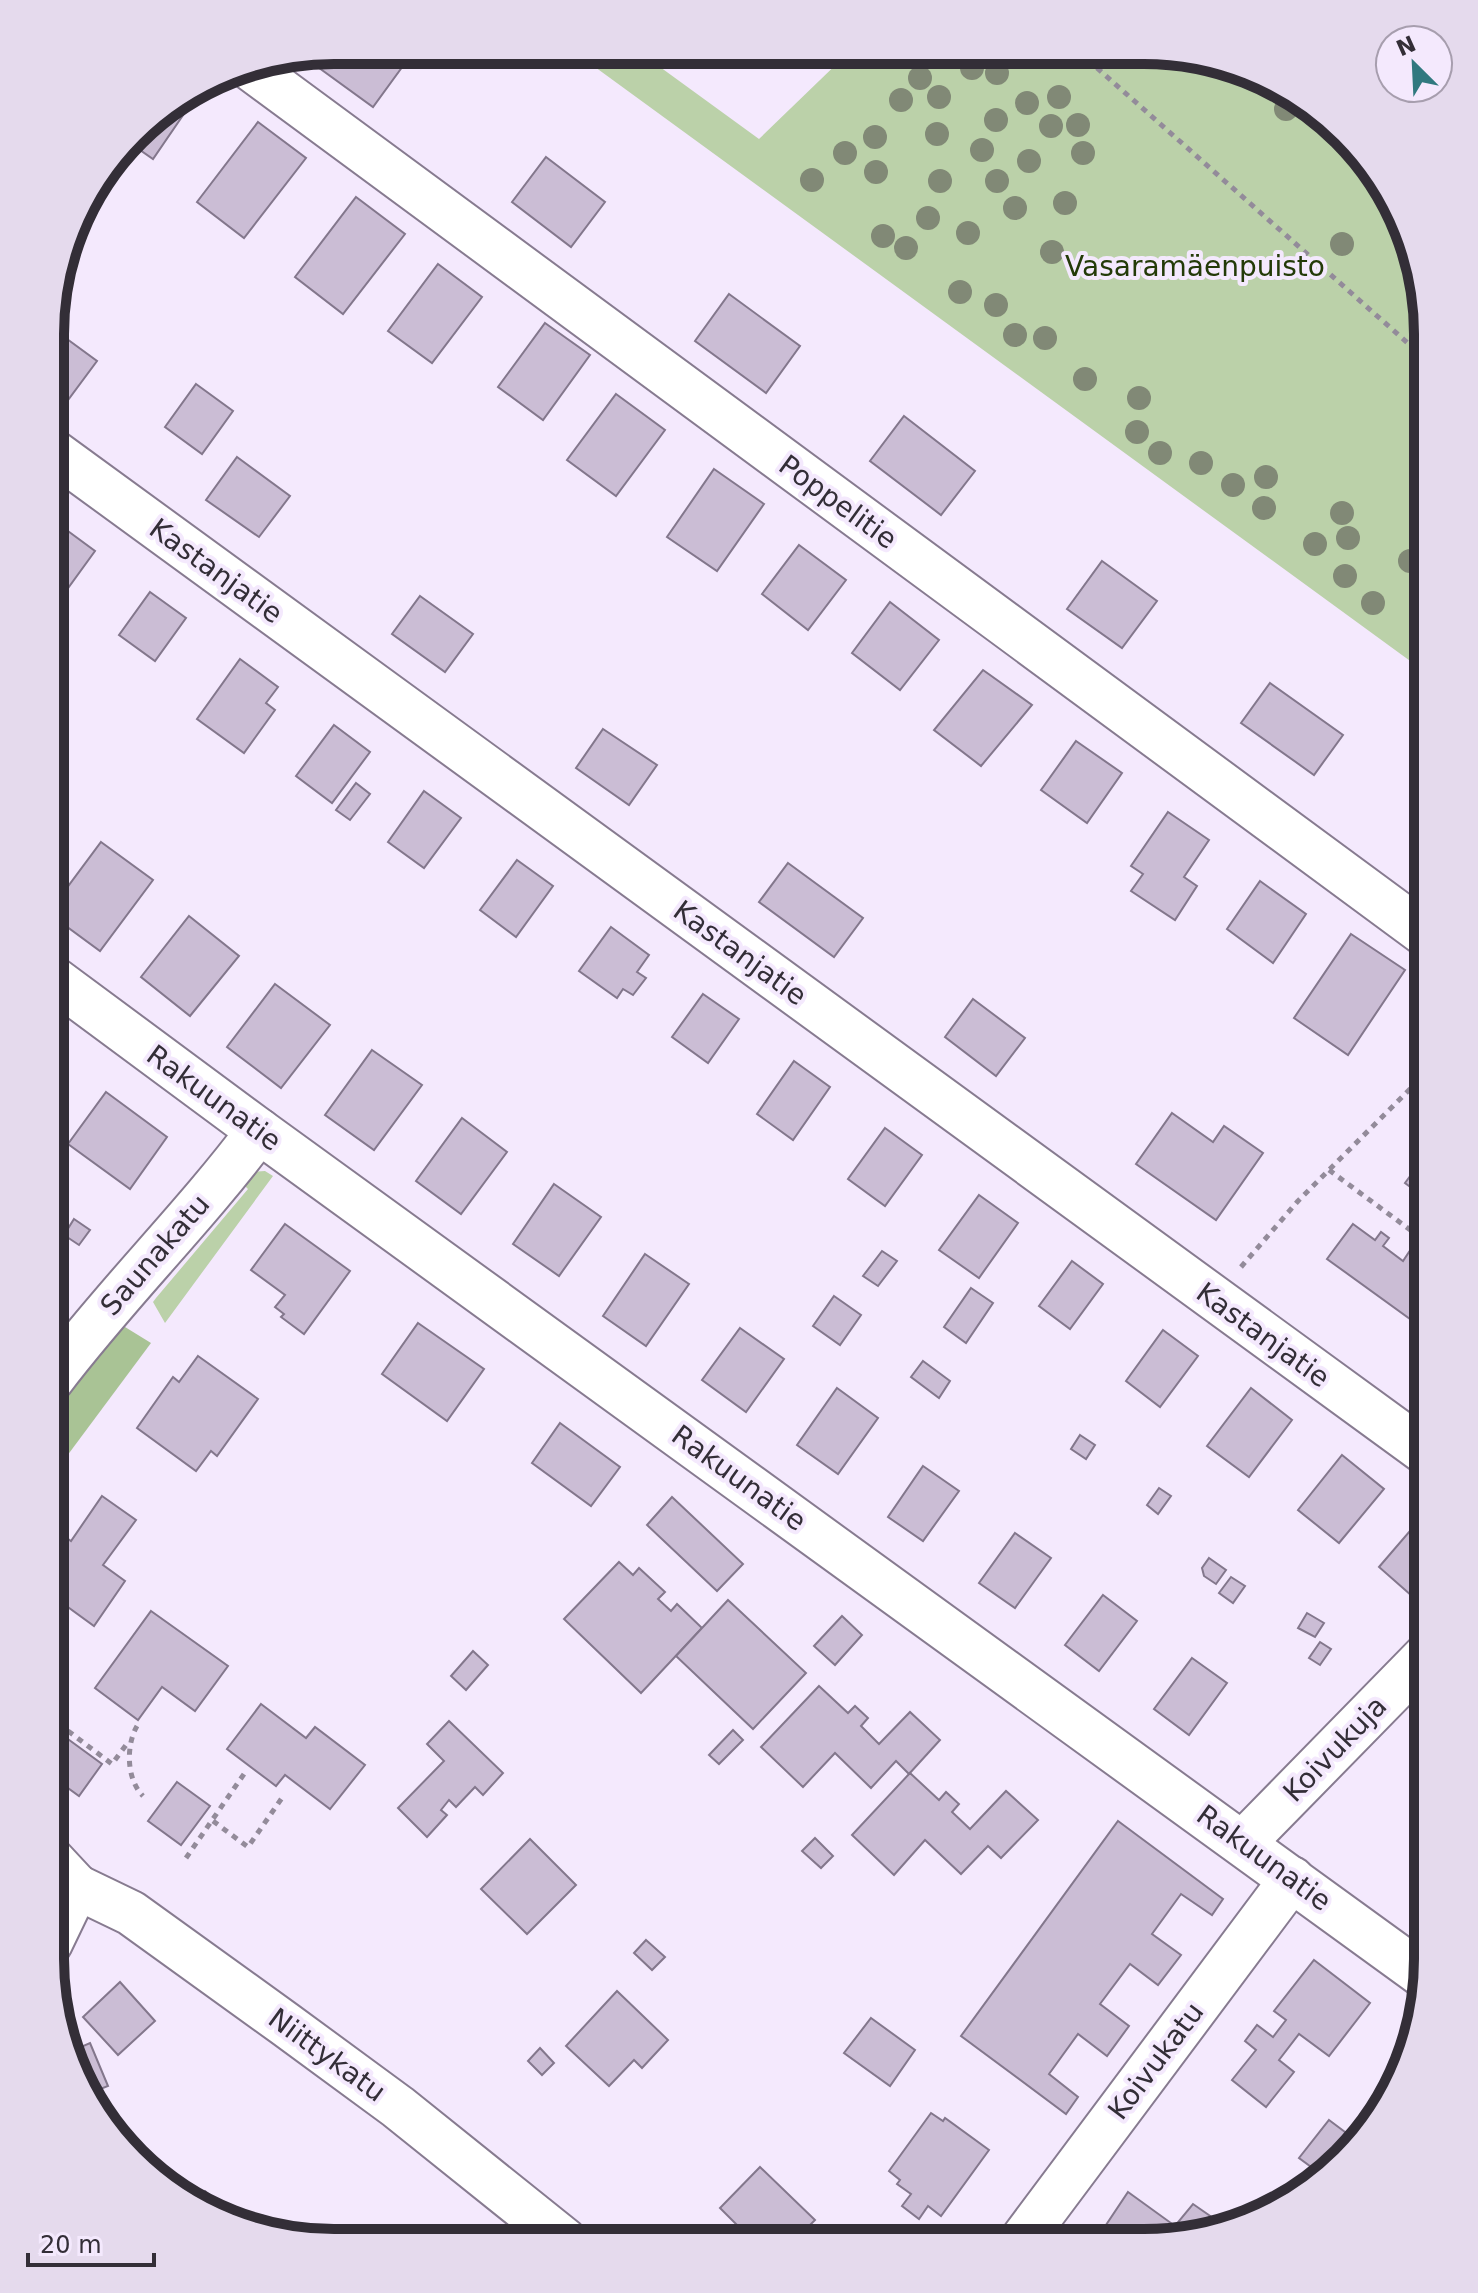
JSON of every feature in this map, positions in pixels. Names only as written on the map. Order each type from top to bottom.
[{"type":"street","name":"Poppelitie","points":[[259,75],[1414,925]]},
{"type":"street","name":"Kastanjatie","points":[[64,460],[1413,1443]]},
{"type":"street","name":"Rakuunatie","points":[[64,987],[1413,1968]]},
{"type":"street","name":"Saunakatu","points":[[64,1363],[259,1131]]},
{"type":"street","name":"Koivukuja","points":[[1243,1843],[1413,1669]]},
{"type":"street","name":"Niittykatu","points":[[64,1873],[131,1913],[310,2042],[398,2107],[550,2229]]},
{"type":"street","name":"Koivukatu","points":[[1030,2229],[1292,1879]]},
{"type":"path","points":[[1093,64],[1414,349]]},
{"type":"path","points":[[1214,1299],[1298,1201],[1414,1085]]},
{"type":"path","points":[[1328,1170],[1413,1232]]},
{"type":"path","points":[[68,1731],[112,1764],[137,1726]]},
{"type":"path","points":[[129,1741],[135,1787],[143,1796]]},
{"type":"path","points":[[186,1858],[244,1774]]},
{"type":"path","points":[[213,1821],[248,1847],[284,1795]]},
{"type":"green space","name":"Vasaramäenpuisto","points":[[591,64],[656,64],[759,139],[837,64],[1179,66],[1214,73],[1247,85],[1279,100],[1308,120],[1335,143],[1378,199],[1393,231],[1409,281],[1414,334],[1414,664]]},
{"type":"green space","points":[[265,1171],[273,1176],[165,1323],[153,1302],[248,1189],[245,1186],[252,1172]]},
{"type":"green space","points":[[125,1327],[151,1343],[64,1460],[64,1384],[98,1339]]},
{"type":"building","points":[[404,64],[373,107],[315,65]]},
{"type":"building","points":[[188,108],[153,159],[138,149],[156,131]]},
{"type":"building","points":[[258,122],[306,158],[244,238],[197,202]]},
{"type":"building","points":[[546,157],[605,202],[571,247],[512,202]]},
{"type":"building","points":[[356,197],[405,234],[343,314],[295,277]]},
{"type":"building","points":[[438,264],[482,297],[432,363],[388,331]]},
{"type":"building","points":[[729,294],[800,346],[766,393],[695,341]]},
{"type":"building","points":[[545,323],[590,355],[543,420],[498,387]]},
{"type":"building","points":[[64,337],[97,361],[68,400],[64,397]]},
{"type":"building","points":[[196,384],[233,411],[202,454],[165,427]]},
{"type":"building","points":[[616,394],[665,430],[616,496],[567,460]]},
{"type":"building","points":[[904,416],[975,471],[941,515],[870,461]]},
{"type":"building","points":[[237,457],[290,496],[259,537],[206,500]]},
{"type":"building","points":[[714,469],[764,504],[717,571],[667,537]]},
{"type":"building","points":[[64,528],[95,551],[64,594]]},
{"type":"building","points":[[799,545],[846,580],[808,630],[762,594]]},
{"type":"building","points":[[1102,561],[1157,601],[1122,648],[1067,609]]},
{"type":"building","points":[[150,592],[186,618],[155,661],[119,635]]},
{"type":"building","points":[[420,596],[473,634],[445,672],[392,634]]},
{"type":"building","points":[[890,602],[939,640],[900,690],[852,653]]},
{"type":"building","points":[[240,659],[278,687],[266,703],[275,710],[244,753],[197,719]]},
{"type":"building","points":[[983,670],[1032,705],[981,766],[934,730]]},
{"type":"building","points":[[1270,683],[1343,735],[1314,775],[1241,723]]},
{"type":"building","points":[[334,725],[370,752],[332,803],[296,776]]},
{"type":"building","points":[[603,729],[657,765],[629,805],[576,768]]},
{"type":"building","points":[[1076,741],[1122,773],[1087,823],[1041,790]]},
{"type":"building","points":[[356,783],[370,794],[350,820],[336,810]]},
{"type":"building","points":[[424,791],[461,818],[424,868],[388,842]]},
{"type":"building","points":[[1168,812],[1209,840],[1184,877],[1197,886],[1175,920],[1131,891],[1143,874],[1131,866]]},
{"type":"building","points":[[101,842],[153,880],[100,951],[64,925],[64,892]]},
{"type":"building","points":[[517,860],[553,886],[516,937],[480,910]]},
{"type":"building","points":[[788,863],[863,918],[834,957],[759,902]]},
{"type":"building","points":[[1260,881],[1306,914],[1273,963],[1227,929]]},
{"type":"building","points":[[189,916],[239,956],[190,1016],[141,977]]},
{"type":"building","points":[[611,927],[649,955],[637,972],[646,978],[633,995],[623,989],[617,998],[579,971]]},
{"type":"building","points":[[1351,934],[1405,970],[1348,1055],[1294,1018]]},
{"type":"building","points":[[275,984],[330,1025],[281,1088],[227,1047]]},
{"type":"building","points":[[703,994],[739,1019],[708,1063],[672,1037]]},
{"type":"building","points":[[973,999],[1025,1038],[996,1076],[945,1037]]},
{"type":"building","points":[[372,1050],[422,1085],[374,1150],[325,1115]]},
{"type":"building","points":[[794,1061],[830,1087],[793,1140],[757,1114]]},
{"type":"building","points":[[106,1092],[167,1137],[130,1189],[68,1144]]},
{"type":"building","points":[[1172,1113],[1213,1142],[1224,1126],[1263,1153],[1216,1220],[1136,1164]]},
{"type":"building","points":[[462,1118],[507,1152],[461,1214],[416,1181]]},
{"type":"building","points":[[885,1128],[922,1155],[885,1206],[848,1179]]},
{"type":"building","points":[[1413,1172],[1413,1189],[1405,1183]]},
{"type":"building","points":[[554,1184],[601,1217],[559,1276],[513,1244]]},
{"type":"building","points":[[979,1195],[1018,1223],[979,1278],[939,1250]]},
{"type":"building","points":[[74,1219],[90,1230],[79,1245],[64,1235]]},
{"type":"building","points":[[285,1224],[350,1271],[304,1334],[281,1317],[284,1314],[275,1307],[285,1295],[251,1270]]},
{"type":"building","points":[[1353,1224],[1375,1240],[1381,1232],[1389,1238],[1383,1246],[1403,1261],[1409,1252],[1413,1255],[1413,1321],[1327,1259]]},
{"type":"building","points":[[882,1251],[897,1261],[878,1286],[863,1276]]},
{"type":"building","points":[[645,1254],[689,1284],[646,1346],[603,1316]]},
{"type":"building","points":[[1072,1261],[1103,1284],[1070,1329],[1039,1306]]},
{"type":"building","points":[[971,1288],[993,1303],[966,1343],[944,1327]]},
{"type":"building","points":[[834,1296],[861,1315],[840,1345],[813,1326]]},
{"type":"building","points":[[418,1323],[484,1369],[447,1421],[382,1374]]},
{"type":"building","points":[[740,1328],[784,1359],[746,1412],[702,1380]]},
{"type":"building","points":[[1163,1330],[1198,1356],[1160,1407],[1126,1381]]},
{"type":"building","points":[[198,1356],[258,1399],[217,1456],[211,1451],[196,1471],[137,1428],[173,1377],[179,1382]]},
{"type":"building","points":[[923,1361],[950,1381],[939,1398],[911,1377]]},
{"type":"building","points":[[837,1388],[878,1418],[838,1474],[797,1445]]},
{"type":"building","points":[[1251,1388],[1292,1420],[1249,1477],[1207,1446]]},
{"type":"building","points":[[560,1423],[620,1467],[591,1506],[532,1463]]},
{"type":"building","points":[[1080,1435],[1095,1445],[1086,1459],[1071,1449]]},
{"type":"building","points":[[1342,1455],[1384,1489],[1339,1543],[1298,1510]]},
{"type":"building","points":[[923,1466],[959,1491],[923,1541],[888,1517]]},
{"type":"building","points":[[1159,1488],[1171,1496],[1158,1514],[1147,1505]]},
{"type":"building","points":[[102,1496],[136,1520],[103,1565],[125,1581],[94,1626],[64,1604],[64,1536],[71,1541]]},
{"type":"building","points":[[672,1497],[743,1564],[717,1591],[647,1525]]},
{"type":"building","points":[[1413,1527],[1413,1597],[1379,1567]]},
{"type":"building","points":[[1015,1533],[1051,1558],[1015,1608],[979,1583]]},
{"type":"building","points":[[1209,1558],[1226,1570],[1216,1584],[1204,1576],[1202,1568]]},
{"type":"building","points":[[619,1562],[633,1575],[639,1568],[665,1592],[658,1599],[671,1611],[677,1604],[702,1628],[641,1693],[564,1619]]},
{"type":"building","points":[[1231,1577],[1245,1586],[1233,1603],[1219,1593]]},
{"type":"building","points":[[1103,1595],[1137,1621],[1099,1671],[1065,1645]]},
{"type":"building","points":[[728,1600],[806,1673],[753,1729],[676,1656]]},
{"type":"building","points":[[151,1611],[228,1666],[195,1711],[162,1687],[138,1720],[95,1688]]},
{"type":"building","points":[[1307,1613],[1324,1623],[1315,1637],[1298,1628]]},
{"type":"building","points":[[842,1616],[862,1635],[835,1665],[814,1646]]},
{"type":"building","points":[[1320,1642],[1331,1649],[1320,1665],[1309,1658]]},
{"type":"building","points":[[473,1651],[488,1665],[466,1690],[451,1676]]},
{"type":"building","points":[[1192,1658],[1227,1683],[1189,1735],[1154,1709]]},
{"type":"building","points":[[819,1686],[848,1713],[855,1706],[868,1718],[861,1726],[879,1744],[910,1712],[940,1740],[909,1774],[896,1761],[871,1788],[835,1753],[803,1787],[761,1747]]},
{"type":"building","points":[[261,1704],[306,1738],[315,1727],[365,1765],[330,1809],[285,1775],[276,1786],[227,1749]]},
{"type":"building","points":[[449,1721],[503,1773],[483,1795],[475,1787],[456,1807],[449,1800],[441,1810],[447,1815],[427,1837],[398,1808],[444,1761],[427,1744]]},
{"type":"building","points":[[733,1730],[743,1740],[719,1764],[709,1755]]},
{"type":"building","points":[[64,1736],[102,1764],[79,1796],[64,1785]]},
{"type":"building","points":[[910,1773],[939,1800],[946,1792],[959,1804],[952,1812],[970,1829],[1006,1791],[1038,1820],[1001,1858],[988,1846],[961,1874],[925,1840],[894,1875],[852,1835]]},
{"type":"building","points":[[177,1782],[210,1806],[181,1845],[148,1821]]},
{"type":"building","points":[[1118,1821],[1223,1899],[1212,1915],[1181,1894],[1152,1934],[1181,1955],[1158,1985],[1130,1964],[1100,2004],[1129,2026],[1107,2056],[1078,2034],[1049,2074],[1078,2097],[1066,2114],[961,2036]]},
{"type":"building","points":[[815,1838],[833,1856],[821,1868],[802,1851]]},
{"type":"building","points":[[530,1839],[576,1885],[527,1934],[481,1889]]},
{"type":"building","points":[[646,1940],[665,1957],[652,1970],[634,1953]]},
{"type":"building","points":[[1314,1960],[1370,2003],[1329,2056],[1299,2034],[1279,2060],[1294,2072],[1266,2107],[1232,2080],[1256,2050],[1245,2041],[1257,2025],[1273,2037],[1286,2020],[1274,2011]]},
{"type":"building","points":[[120,1982],[155,2021],[118,2055],[83,2017]]},
{"type":"building","points":[[617,1991],[668,2040],[642,2068],[634,2060],[609,2086],[566,2046]]},
{"type":"building","points":[[871,2018],[915,2050],[890,2086],[844,2053]]},
{"type":"building","points":[[90,2043],[108,2086],[98,2090],[79,2048]]},
{"type":"building","points":[[540,2048],[554,2063],[542,2075],[528,2061]]},
{"type":"building","points":[[931,2113],[943,2121],[945,2118],[989,2150],[941,2216],[928,2206],[919,2219],[902,2206],[911,2194],[897,2184],[900,2180],[889,2171]]},
{"type":"building","points":[[1329,2120],[1348,2134],[1313,2169],[1299,2158]]},
{"type":"building","points":[[760,2167],[815,2220],[806,2229],[741,2229],[720,2208]]},
{"type":"building","points":[[1128,2192],[1175,2226],[1193,2204],[1215,2219],[1197,2224],[1162,2228],[1103,2229]]}]
